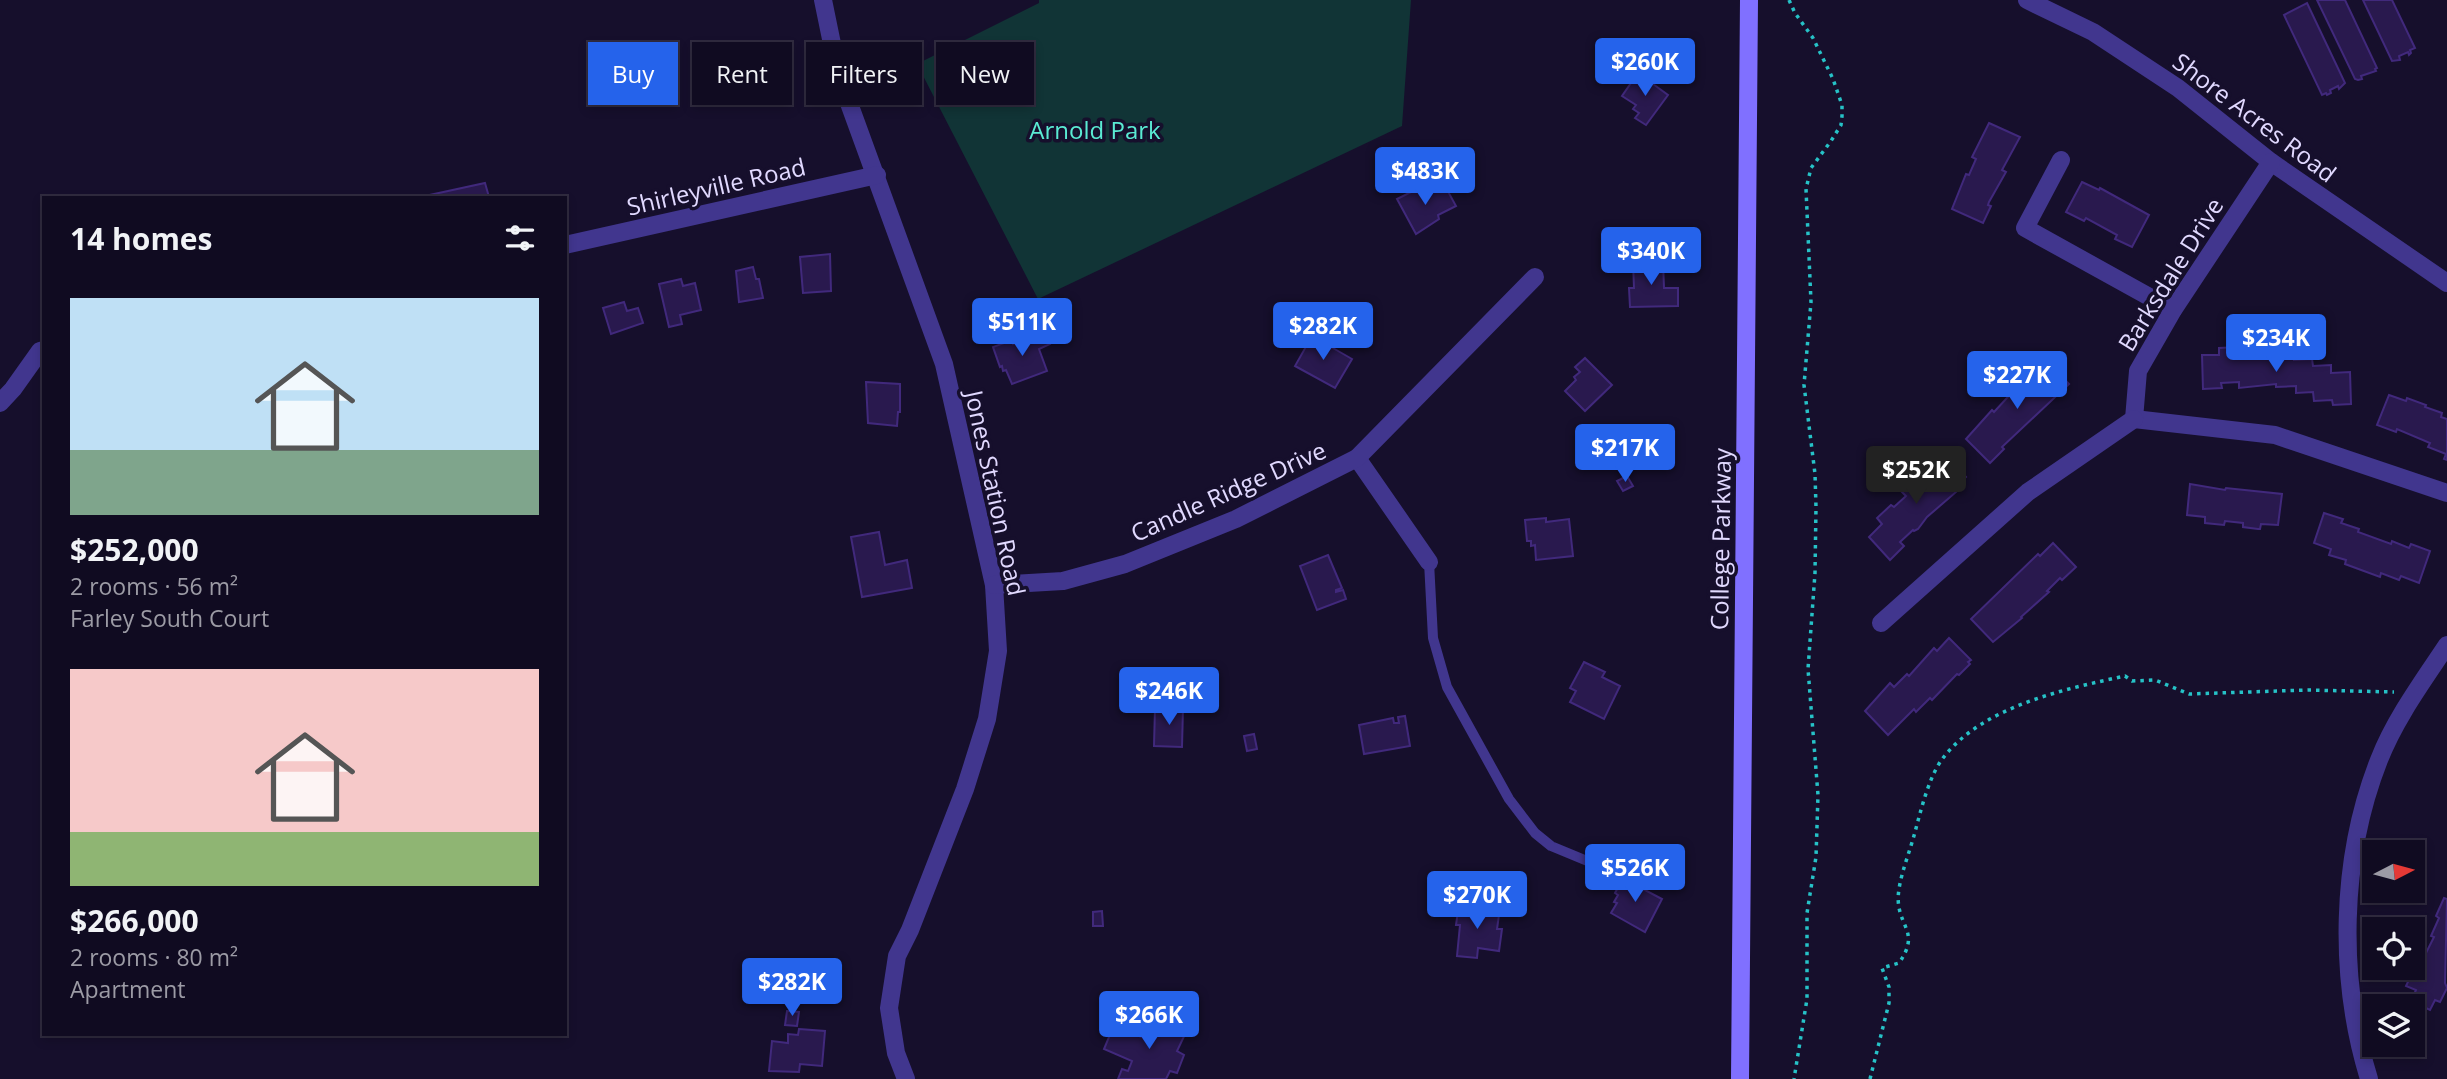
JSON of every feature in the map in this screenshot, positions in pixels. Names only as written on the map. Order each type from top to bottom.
[{"type":"main road","name":"College Parkway","points":[[1740,1079],[1749,0]]},
{"type":"street","name":"Jones Station Road","points":[[823,0],[838,73],[944,364],[994,585],[998,651],[987,719],[965,789],[910,930],[897,956],[890,1008],[895,1053],[906,1079]]},
{"type":"street","name":"Shore Acres Road","points":[[2030,0],[2093,32],[2178,88],[2271,162],[2447,283]]},
{"type":"street","points":[[2061,160],[2025,228],[2173,310]]},
{"type":"street","name":"Barksdale Drive","points":[[2134,419],[2138,371],[2173,310],[2271,162]]},
{"type":"street","name":"Shirleyville Road","points":[[567,245],[877,176]]},
{"type":"street","name":"Candle Ridge Drive","points":[[994,585],[1063,581],[1125,564],[1236,519],[1357,458],[1535,277]]},
{"type":"street","points":[[0,403],[42,350]]},
{"type":"street","points":[[1881,622],[2028,492],[2134,419],[2276,435],[2447,494]]},
{"type":"street","points":[[1357,458],[1429,562]]},
{"type":"street","points":[[2369,1079],[2355,1030],[2348,973],[2350,888],[2354,853],[2380,758],[2413,697],[2447,645]]},
{"type":"lane","points":[[1429,562],[1433,638],[1447,687],[1509,799],[1535,833],[1551,846],[1609,870]]},
{"type":"path","points":[[1789,0],[1813,38],[1842,105],[1841,125],[1811,168],[1806,189],[1811,302],[1804,386],[1815,474],[1816,507],[1815,573],[1808,669],[1818,795],[1816,857],[1807,913],[1807,999],[1794,1079]]},
{"type":"path","points":[[1870,1079],[1889,1003],[1889,987],[1882,968],[1899,964],[1908,951],[1910,937],[1898,913],[1899,889],[1924,799],[1942,759],[1972,730],[2015,708],[2053,694],[2125,676],[2132,681],[2155,680],[2189,694],[2224,691],[2388,690],[2413,697]]},
{"type":"green space","name":"Arnold Park","points":[[1039,0],[1411,0],[1402,126],[1038,299],[938,105],[1034,105],[1034,42],[961,42],[1039,3]]},
{"type":"green space","name":"Arnold Park","points":[[936,54],[936,101],[922,74],[922,62]]},
{"type":"building","points":[[2317,0],[2345,0],[2377,68],[2376,71],[2361,76],[2362,79],[2355,79]]},
{"type":"building","points":[[2363,0],[2392,0],[2415,48],[2410,50],[2409,55],[2408,52],[2399,56],[2400,60],[2392,61]]},
{"type":"building","points":[[2307,3],[2345,83],[2339,89],[2338,86],[2330,90],[2331,93],[2327,95],[2322,95],[2284,15]]},
{"type":"building","points":[[1638,73],[1668,95],[1646,125],[1635,118],[1639,113],[1633,109],[1636,105],[1622,96]]},
{"type":"building","points":[[1989,123],[2020,137],[2002,170],[2006,172],[1989,202],[1988,205],[1991,206],[1983,223],[1952,209],[1966,174],[1969,175],[1976,159],[1972,157]]},
{"type":"building","points":[[2082,182],[2099,190],[2100,188],[2149,215],[2132,247],[2115,239],[2117,235],[2086,218],[2084,221],[2066,212]]},
{"type":"building","points":[[485,183],[489,196],[425,196]]},
{"type":"building","points":[[1423,186],[1427,195],[1445,186],[1456,206],[1438,215],[1439,219],[1416,234],[1397,199]]},
{"type":"building","points":[[1677,231],[1679,239],[1665,243],[1663,234]]},
{"type":"building","points":[[830,254],[831,291],[803,293],[800,257]]},
{"type":"building","points":[[1663,261],[1664,288],[1678,288],[1678,306],[1630,307],[1629,288],[1634,288],[1633,262]]},
{"type":"building","points":[[753,267],[763,298],[739,302],[736,271]]},
{"type":"building","points":[[681,279],[683,286],[695,283],[701,310],[680,315],[682,324],[669,327],[659,284]]},
{"type":"building","points":[[624,302],[627,311],[638,308],[643,323],[611,334],[603,308]]},
{"type":"building","points":[[1046,332],[1050,344],[1039,349],[1047,371],[1012,384],[1006,370],[1003,371],[1002,366],[1000,367],[993,347],[1012,340],[1013,344]]},
{"type":"building","points":[[1312,336],[1352,359],[1335,388],[1295,366]]},
{"type":"building","points":[[2238,347],[2238,356],[2275,351],[2275,355],[2294,354],[2294,360],[2312,359],[2313,366],[2331,365],[2331,373],[2350,372],[2351,404],[2333,405],[2332,400],[2314,401],[2313,392],[2296,393],[2296,386],[2276,387],[2276,384],[2239,388],[2239,382],[2221,383],[2222,388],[2203,389],[2202,355],[2219,355],[2219,348]]},
{"type":"building","points":[[1585,358],[1612,385],[1585,411],[1565,391],[1580,372],[1575,367]]},
{"type":"building","points":[[2046,361],[2069,384],[2002,447],[2004,449],[1990,463],[1966,439],[1992,410],[1994,412],[2031,372],[2034,373]]},
{"type":"building","points":[[866,382],[900,384],[897,426],[868,423]]},
{"type":"building","points":[[2389,395],[2406,401],[2407,398],[2442,413],[2441,417],[2447,419],[2447,460],[2444,459],[2446,454],[2428,447],[2430,443],[2397,429],[2396,432],[2377,425]]},
{"type":"building","points":[[1944,454],[1966,477],[1953,489],[1956,492],[1927,517],[1918,529],[1913,530],[1900,542],[1904,546],[1890,560],[1869,537],[1882,524],[1877,518],[1906,496],[1902,492],[1916,478],[1919,481]]},
{"type":"building","points":[[1627,476],[1633,486],[1623,491],[1617,481]]},
{"type":"building","points":[[2190,484],[2225,490],[2282,494],[2278,525],[2261,524],[2258,529],[2243,527],[2243,523],[2205,523],[2205,517],[2187,515]]},
{"type":"building","points":[[2324,513],[2343,519],[2341,523],[2359,529],[2358,532],[2391,544],[2392,541],[2409,548],[2411,544],[2430,551],[2419,583],[2401,576],[2399,580],[2381,573],[2380,577],[2345,564],[2346,560],[2329,555],[2331,549],[2314,543]]},
{"type":"building","points":[[1546,518],[1546,522],[1569,519],[1573,556],[1536,560],[1535,545],[1531,546],[1531,541],[1527,541],[1525,520]]},
{"type":"building","points":[[879,532],[885,565],[907,560],[912,588],[862,597],[851,537]]},
{"type":"building","points":[[2053,543],[2076,567],[2062,580],[2060,578],[2022,618],[1993,642],[1971,619],[2038,554],[2040,556]]},
{"type":"building","points":[[1328,555],[1342,588],[1336,592],[1343,590],[1346,599],[1317,610],[1300,566]]},
{"type":"building","points":[[1949,638],[1971,660],[1968,662],[1970,664],[1932,700],[1930,698],[1916,712],[1914,709],[1888,735],[1865,711],[1890,683],[1894,687],[1907,674],[1909,676],[1934,648],[1937,651]]},
{"type":"building","points":[[1584,662],[1605,672],[1602,677],[1620,686],[1604,719],[1570,702],[1576,691],[1570,688]]},
{"type":"building","points":[[1155,708],[1183,708],[1182,747],[1154,746]]},
{"type":"building","points":[[1405,716],[1410,746],[1364,754],[1359,725],[1393,718],[1394,723],[1399,723],[1398,717]]},
{"type":"building","points":[[1254,734],[1257,749],[1247,751],[1244,736]]},
{"type":"building","points":[[1625,875],[1643,884],[1641,888],[1662,899],[1645,932],[1611,913],[1617,903],[1614,902],[1618,895],[1615,893]]},
{"type":"building","points":[[2444,898],[2447,899],[2447,988],[2440,1002],[2435,1000],[2430,1010],[2425,1008],[2425,994],[2414,994],[2416,990],[2406,986],[2409,980],[2425,980],[2425,952],[2434,937],[2431,936],[2439,918],[2436,916]]},
{"type":"building","points":[[1459,904],[1479,906],[1479,909],[1485,910],[1484,914],[1499,915],[1497,929],[1502,929],[1499,951],[1478,948],[1477,958],[1457,956],[1460,925],[1456,925]]},
{"type":"building","points":[[1102,911],[1103,926],[1093,926],[1093,912]]},
{"type":"building","points":[[787,1011],[799,1012],[797,1026],[785,1025]]},
{"type":"building","points":[[1166,1019],[1188,1028],[1177,1051],[1184,1055],[1177,1073],[1170,1071],[1166,1079],[1118,1079],[1122,1069],[1128,1071],[1132,1061],[1104,1049],[1114,1025],[1141,1037],[1146,1027],[1160,1032]]},
{"type":"building","points":[[799,1029],[825,1031],[822,1066],[800,1064],[799,1072],[769,1071],[772,1041],[788,1043],[788,1034],[798,1035]]}]
